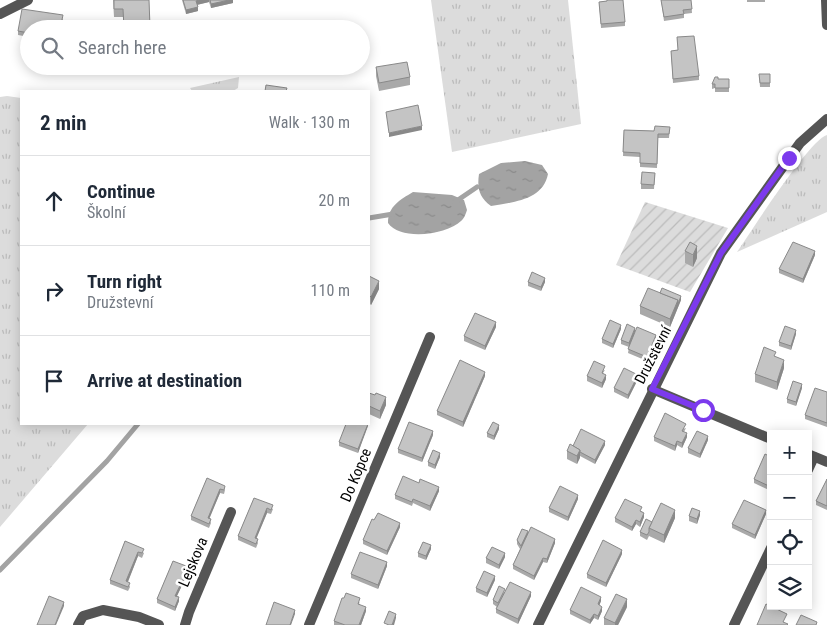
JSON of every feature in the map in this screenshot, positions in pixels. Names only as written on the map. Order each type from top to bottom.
[{"type":"street","points":[[0,14],[28,0]]},
{"type":"street","points":[[826,0],[827,25]]},
{"type":"street","name":"Družstevní","points":[[538,625],[652,389],[721,253],[800,143],[827,119]]},
{"type":"street","name":"Do Kopce","points":[[309,625],[430,337]]},
{"type":"street","points":[[652,389],[767,437]]},
{"type":"street","points":[[812,456],[827,462]]},
{"type":"street","name":"Lejskova","points":[[185,625],[231,512]]},
{"type":"street","points":[[734,625],[767,556]]},
{"type":"street","points":[[78,625],[83,616],[103,610],[139,617],[160,625]]},
{"type":"green space","points":[[431,0],[568,0],[581,124],[452,152]]},
{"type":"green space","points":[[239,77],[238,88],[235,90],[191,90],[190,88]]},
{"type":"green space","points":[[0,97],[20,98],[20,425],[87,425],[0,527]]},
{"type":"green space","points":[[827,135],[827,212],[737,252],[794,169],[819,140]]},
{"type":"green space","points":[[645,202],[728,228],[690,292],[616,265]]},
{"type":"water","points":[[525,161],[542,165],[548,174],[545,183],[534,194],[526,198],[491,206],[480,192],[478,184],[479,174],[501,163]]},
{"type":"water","points":[[413,192],[452,195],[464,200],[467,210],[465,216],[454,226],[435,233],[413,234],[394,229],[388,223],[392,208]]},
{"type":"building","points":[[114,0],[149,0],[150,20],[124,20],[123,9],[114,9]]},
{"type":"building","points":[[183,0],[199,0],[196,1],[198,7],[186,10]]},
{"type":"building","points":[[210,0],[229,0],[211,4]]},
{"type":"building","points":[[623,0],[625,22],[601,24],[599,2]]},
{"type":"building","points":[[661,0],[691,0],[692,9],[683,10],[684,14],[664,17]]},
{"type":"building","points":[[22,9],[63,15],[62,20],[20,20]]},
{"type":"building","points":[[694,36],[699,76],[673,79],[671,51],[678,50],[677,37]]},
{"type":"building","points":[[407,62],[410,77],[379,83],[376,67]]},
{"type":"building","points":[[759,74],[770,74],[770,83],[760,83]]},
{"type":"building","points":[[715,77],[718,77],[718,79],[729,79],[729,88],[715,88],[715,84],[712,84]]},
{"type":"building","points":[[266,85],[287,88],[286,90],[265,90]]},
{"type":"building","points":[[418,105],[422,126],[389,133],[386,112]]},
{"type":"building","points":[[655,126],[670,127],[669,134],[658,134],[657,164],[640,163],[640,153],[623,152],[624,130],[654,131]]},
{"type":"building","points":[[642,172],[655,173],[654,185],[641,184]]},
{"type":"building","points":[[690,242],[697,246],[693,255],[685,251]]},
{"type":"building","points":[[793,242],[815,251],[803,279],[779,269]]},
{"type":"building","points":[[532,272],[545,278],[541,287],[528,282]]},
{"type":"building","points":[[370,276],[379,281],[370,296]]},
{"type":"building","points":[[648,288],[678,300],[670,319],[640,306]]},
{"type":"building","points":[[662,288],[681,296],[678,304],[678,300],[660,293]]},
{"type":"building","points":[[475,313],[496,322],[485,346],[464,336]]},
{"type":"building","points":[[610,320],[621,325],[613,344],[602,339]]},
{"type":"building","points":[[627,324],[635,328],[629,343],[621,340]]},
{"type":"building","points":[[785,326],[796,330],[791,346],[779,342]]},
{"type":"building","points":[[637,327],[656,335],[647,357],[628,349]]},
{"type":"building","points":[[764,347],[776,352],[774,356],[784,360],[777,382],[755,374]]},
{"type":"building","points":[[460,360],[485,372],[463,422],[437,411]]},
{"type":"building","points":[[594,361],[605,366],[602,373],[606,375],[602,383],[587,376]]},
{"type":"building","points":[[624,368],[638,375],[628,395],[614,388]]},
{"type":"building","points":[[793,381],[802,384],[796,402],[787,399]]},
{"type":"building","points":[[815,388],[827,392],[827,423],[805,415]]},
{"type":"building","points":[[370,393],[375,395],[376,393],[386,397],[380,411],[370,406]]},
{"type":"building","points":[[665,413],[686,424],[682,431],[687,433],[682,443],[677,441],[675,446],[654,437]]},
{"type":"building","points":[[409,422],[433,431],[422,458],[398,449]]},
{"type":"building","points":[[493,422],[499,425],[494,436],[487,433]]},
{"type":"building","points":[[346,425],[368,425],[358,449],[339,442]]},
{"type":"building","points":[[581,429],[605,441],[595,460],[573,446]]},
{"type":"building","points":[[697,431],[708,436],[700,454],[688,448]]},
{"type":"building","points":[[570,444],[580,450],[577,456],[567,451]]},
{"type":"building","points":[[433,450],[440,453],[435,465],[428,462]]},
{"type":"building","points":[[765,454],[767,455],[767,485],[754,479]]},
{"type":"building","points":[[403,476],[419,483],[420,479],[439,487],[430,506],[413,499],[412,502],[395,495]]},
{"type":"building","points":[[207,478],[225,486],[224,490],[220,489],[208,518],[211,519],[209,524],[191,516]]},
{"type":"building","points":[[827,479],[827,506],[816,501]]},
{"type":"building","points":[[560,486],[578,495],[568,517],[549,508]]},
{"type":"building","points":[[254,498],[273,505],[271,510],[267,508],[255,538],[258,539],[256,544],[238,536]]},
{"type":"building","points":[[625,499],[642,507],[640,511],[644,513],[640,522],[636,520],[632,527],[615,518]]},
{"type":"building","points":[[744,500],[766,510],[755,535],[732,524]]},
{"type":"building","points":[[661,503],[675,510],[664,535],[649,528]]},
{"type":"building","points":[[692,508],[700,511],[697,519],[689,516]]},
{"type":"building","points":[[378,513],[400,523],[387,551],[363,540],[372,519],[374,520]]},
{"type":"building","points":[[646,519],[652,522],[647,535],[640,532]]},
{"type":"building","points":[[531,527],[555,539],[547,559],[543,558],[534,576],[513,565]]},
{"type":"building","points":[[522,529],[528,531],[521,546],[517,540]]},
{"type":"building","points":[[603,540],[622,550],[606,583],[587,574]]},
{"type":"building","points":[[125,541],[144,549],[142,553],[138,552],[126,581],[130,583],[128,587],[110,580]]},
{"type":"building","points":[[423,542],[431,545],[426,556],[418,553]]},
{"type":"building","points":[[492,547],[505,553],[499,565],[486,558]]},
{"type":"building","points":[[360,552],[387,562],[378,585],[351,574]]},
{"type":"building","points":[[173,561],[194,569],[191,577],[185,575],[175,596],[179,597],[175,607],[157,599]]},
{"type":"building","points":[[484,571],[495,576],[487,593],[476,588]]},
{"type":"building","points":[[510,582],[531,592],[518,619],[496,609]]},
{"type":"building","points":[[499,586],[505,589],[498,603],[493,600]]},
{"type":"building","points":[[581,587],[601,597],[598,604],[602,607],[598,616],[594,614],[590,620],[570,610]]},
{"type":"building","points":[[346,593],[360,598],[358,604],[366,607],[359,625],[345,625],[334,621],[342,598],[344,598]]},
{"type":"building","points":[[616,594],[627,599],[615,623],[604,618]]},
{"type":"building","points":[[49,596],[64,602],[55,625],[37,625]]},
{"type":"building","points":[[274,602],[295,610],[290,625],[266,625]]},
{"type":"building","points":[[766,604],[767,610],[779,610],[787,614],[783,622],[787,625],[757,625]]},
{"type":"building","points":[[389,611],[396,614],[392,625],[384,623]]},
{"type":"building","points":[[801,615],[817,622],[816,625],[796,625]]},
{"type":"waterway","points":[[455,202],[477,187]]},
{"type":"waterway","points":[[370,218],[393,214]]},
{"type":"waterway","points":[[0,570],[107,461],[137,425]]},
{"type":"route","points":[[703,410],[652,389],[721,253],[789,158]]}]
